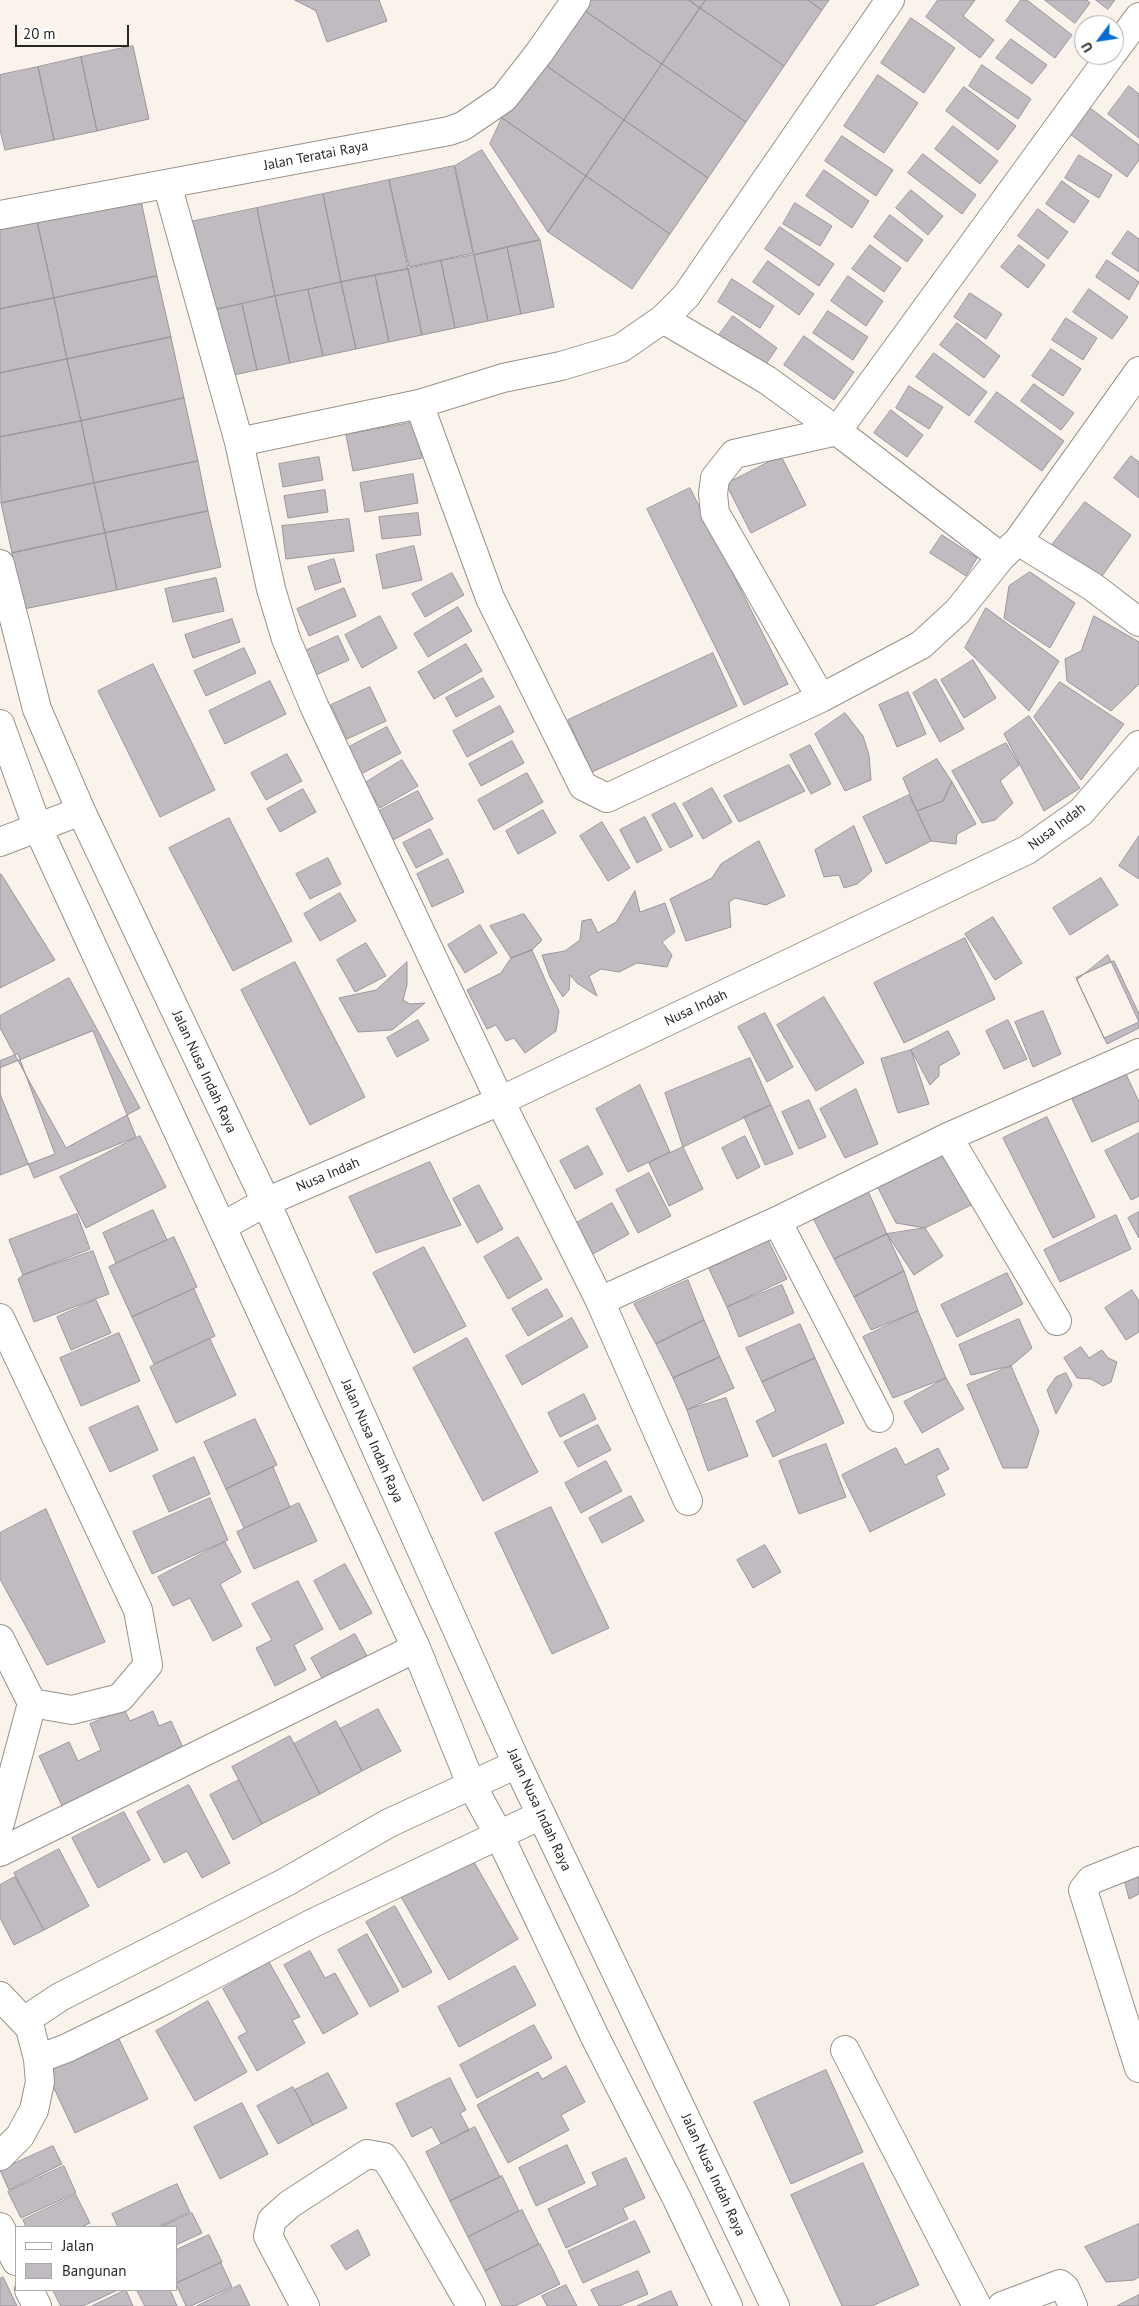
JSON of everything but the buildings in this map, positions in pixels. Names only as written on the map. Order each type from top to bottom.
[{"type":"street","name":"Jalan Teratai Raya","points":[[0,215],[450,131],[463,126],[504,98],[576,0]]},
{"type":"street","points":[[239,442],[419,404],[503,378],[561,366],[621,348],[662,319],[686,296],[890,0]]},
{"type":"street","points":[[1124,37],[1139,17]]},
{"type":"street","points":[[822,698],[715,513],[713,494],[715,478],[734,454],[837,431],[1104,65]]},
{"type":"street","points":[[167,184],[239,442],[271,589],[286,639],[315,708],[500,1101],[600,1301],[688,1501]]},
{"type":"street","points":[[662,319],[767,380],[837,431],[1009,549],[1093,587],[1139,622]]},
{"type":"street","points":[[419,404],[490,598],[583,786],[607,798],[822,698],[921,645],[958,611],[1009,549],[1139,372]]},
{"type":"street","name":"Jalan Nusa Indah Raya","points":[[0,564],[37,710],[81,811],[266,1202],[516,1764],[775,2306]]},
{"type":"street","points":[[0,724],[37,826],[416,1648],[471,1784],[500,1836],[595,2038],[677,2199],[728,2306]]},
{"type":"street","name":"Nusa Indah","points":[[223,1226],[266,1202],[500,1101],[1027,850],[1081,812],[1139,745]]},
{"type":"street","points":[[0,842],[37,826],[81,811]]},
{"type":"street","points":[[600,1301],[777,1221],[948,1137],[1139,1054]]},
{"type":"street","points":[[948,1137],[1057,1321]]},
{"type":"street","points":[[777,1221],[879,1418]]},
{"type":"street","points":[[0,1318],[138,1610],[148,1664],[120,1698],[72,1710],[32,1703]]},
{"type":"street","points":[[0,1639],[32,1703],[0,1823]]},
{"type":"street","points":[[0,1852],[416,1648]]},
{"type":"street","points":[[24,2021],[60,1997],[286,1882],[389,1823],[516,1764]]},
{"type":"street","points":[[38,2059],[67,2048],[313,1923],[541,1815]]},
{"type":"street","points":[[1139,1861],[1091,1880],[1083,1890],[1139,2066]]},
{"type":"street","points":[[0,1996],[30,2028],[38,2059],[40,2082],[34,2110],[20,2136],[0,2156]]},
{"type":"street","points":[[845,2050],[977,2306]]},
{"type":"street","points":[[305,2306],[268,2236],[272,2220],[290,2204],[368,2154],[384,2157],[392,2168],[471,2306]]},
{"type":"street","points":[[677,2199],[716,2181]]},
{"type":"street","points":[[0,2227],[15,2260]]},
{"type":"street","points":[[1002,2306],[1060,2284],[1065,2288],[1073,2306]]},
{"type":"street","points":[[30,2291],[37,2306]]}]
